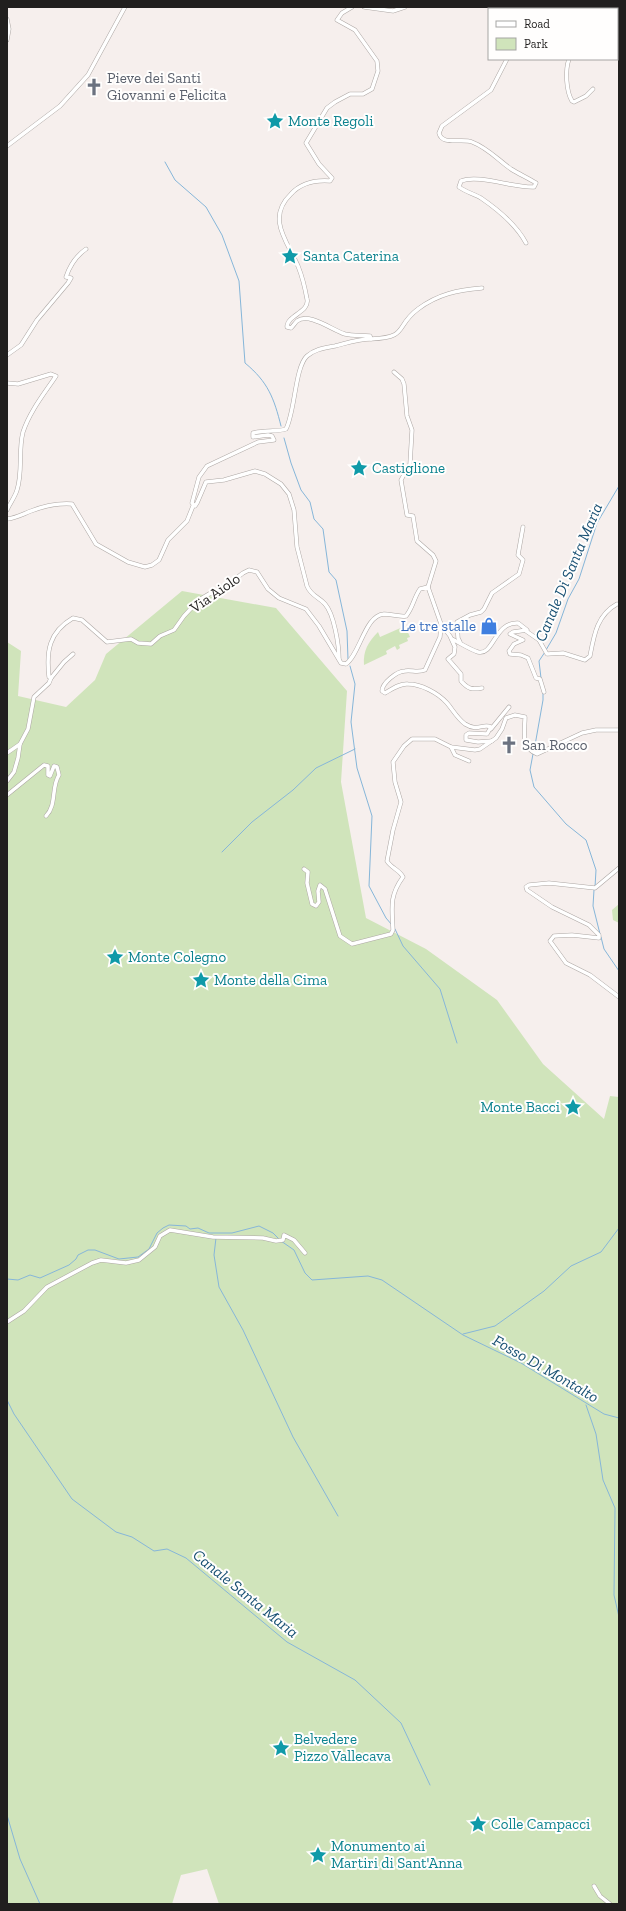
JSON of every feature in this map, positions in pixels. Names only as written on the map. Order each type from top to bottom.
[{"type":"street","points":[[7,146],[60,106],[88,75],[125,7]]},
{"type":"street","points":[[352,7],[342,13],[337,20],[355,30],[377,61],[378,71],[372,90],[364,94],[350,94],[335,102],[323,113],[318,125],[306,143],[319,164],[332,178],[330,181],[322,180],[298,187],[281,205],[279,218],[285,240],[298,267],[308,300],[305,307],[289,322],[287,327],[291,328],[297,321],[306,319],[319,322],[343,333],[357,336],[370,336],[371,339]]},
{"type":"street","points":[[364,7],[393,11],[405,7]]},
{"type":"street","points":[[7,19],[9,29],[7,40]]},
{"type":"street","points":[[507,60],[491,90],[442,126],[439,133],[440,137],[444,140],[467,140],[480,146],[491,152],[512,169],[536,183],[534,187],[518,187],[472,178],[461,181],[459,184],[459,187],[462,190],[480,198],[495,209],[526,243]]},
{"type":"street","points":[[569,60],[568,89],[572,101],[574,102],[586,96],[593,89]]},
{"type":"street","points":[[7,355],[21,345],[37,320],[68,283],[70,278],[66,277],[69,269],[78,254],[86,249]]},
{"type":"street","points":[[7,519],[16,518],[32,510],[52,505],[72,504],[96,544],[132,564],[145,567],[152,565],[159,560],[168,540],[187,521],[193,506],[193,500],[199,477],[207,466],[258,442],[274,440],[272,436],[268,435],[253,437],[252,432],[272,430],[281,431],[286,429],[295,396],[301,363],[308,355],[316,350],[361,339],[388,338],[396,335],[417,309],[441,295],[456,290],[482,288]]},
{"type":"street","points":[[394,372],[402,378],[404,384],[408,416],[412,430],[410,464],[401,480],[407,515],[412,516],[417,541],[433,555],[436,561],[428,587],[441,624],[451,638],[456,650],[448,659],[461,674],[461,681],[466,687],[472,690],[482,688]]},
{"type":"street","points":[[7,383],[18,384],[51,374],[56,376],[33,411],[24,431],[20,446],[20,477],[17,491],[7,510]]},
{"type":"street","points":[[193,506],[197,503],[206,482],[209,481],[224,480],[255,471],[265,474],[281,484],[289,494],[294,510],[297,547],[307,586],[310,592],[325,604],[333,619],[339,648],[339,659],[341,663],[346,664],[350,661],[372,620],[384,614],[406,616],[412,608],[417,592],[420,588],[428,587]]},
{"type":"street","points":[[460,642],[458,638],[457,622],[470,615],[481,612],[492,593],[519,574],[523,560],[518,555],[519,541],[523,527]]},
{"type":"street","name":"Via Aiolo","points":[[51,678],[48,666],[51,640],[60,627],[74,618],[82,620],[107,642],[131,639],[138,643],[151,644],[160,636],[174,630],[184,616],[199,600],[221,590],[242,573],[250,570],[257,572],[268,589],[279,598],[306,610],[319,626],[339,659]]},
{"type":"street","points":[[451,638],[479,652],[485,652],[490,647],[501,629],[507,625],[518,622],[526,629],[526,631],[539,640],[547,654],[562,653],[585,660],[590,656],[604,612],[617,604]]},
{"type":"street","points":[[441,624],[440,637],[425,670],[418,672],[402,672],[383,686],[382,691],[385,693],[395,687],[407,683],[413,684],[442,698],[465,724],[473,728],[489,726],[491,728]]},
{"type":"street","points":[[526,631],[513,632],[510,634],[523,640],[512,646],[509,651],[510,654],[521,655],[528,658],[536,678],[540,679],[544,692]]},
{"type":"street","points":[[7,781],[16,765],[20,744],[28,730],[34,697],[49,683],[51,678],[64,662],[74,654]]},
{"type":"street","points":[[492,741],[472,742],[465,738],[469,733],[487,734],[509,707]]},
{"type":"street","points":[[304,869],[308,872],[307,883],[312,904],[316,906],[319,902],[318,890],[320,885],[326,889],[335,925],[340,936],[352,944],[391,934],[393,930],[393,892],[403,877],[402,874],[387,861],[401,802],[395,782],[393,762],[404,746],[412,739],[435,739],[451,747],[475,750],[492,741],[502,729],[506,718],[509,715],[522,715],[525,717],[525,743],[528,748],[537,754],[582,733],[596,730],[619,730]]},
{"type":"street","points":[[7,752],[20,744]]},
{"type":"street","points":[[451,747],[455,755],[469,761]]},
{"type":"street","points":[[7,795],[44,765],[48,766],[48,775],[50,776],[54,766],[57,767],[59,775],[54,782],[55,791],[51,808],[46,816]]},
{"type":"street","points":[[619,868],[595,888],[549,883],[529,885],[526,887],[527,890],[552,907],[589,925],[599,935],[599,938],[595,939],[578,936],[554,936],[550,941],[566,963],[590,975],[619,997]]},
{"type":"street","points":[[7,1322],[24,1311],[46,1287],[92,1262],[101,1260],[126,1263],[139,1260],[155,1247],[160,1236],[170,1230],[213,1237],[263,1238],[281,1241],[284,1235],[289,1236],[305,1253]]},
{"type":"street","points":[[594,1886],[600,1896],[610,1904]]},
{"type":"green space","points":[[182,591],[276,608],[347,691],[341,782],[366,918],[426,949],[497,1000],[543,1064],[604,1119],[610,1096],[619,1097],[619,1904],[219,1904],[207,1869],[181,1875],[172,1904],[7,1904],[7,642],[21,651],[18,696],[66,707],[95,680],[106,654]]},
{"type":"green space","points":[[405,626],[410,637],[407,638],[408,641],[399,645],[400,648],[397,650],[395,646],[386,651],[387,654],[364,665],[364,655],[367,647],[371,639],[378,632],[380,637]]},
{"type":"green space","points":[[619,904],[619,923],[613,920],[612,910]]},
{"type":"waterway","points":[[165,162],[175,180],[206,207],[222,235],[239,281],[245,363],[265,384],[273,399],[281,426]]},
{"type":"waterway","points":[[284,438],[301,490],[310,502],[314,519],[323,529],[329,572],[336,580],[347,631],[348,659]]},
{"type":"waterway","name":"Canale Di Santa Maria","points":[[546,650],[556,633],[568,599],[579,579],[597,523],[619,486]]},
{"type":"waterway","name":"Canale Di Santa Maria","points":[[541,678],[539,661],[545,652]]},
{"type":"waterway","points":[[350,666],[355,684],[351,722],[357,768],[372,816],[369,886],[386,918],[392,925]]},
{"type":"waterway","name":"Canale Di Santa Maria","points":[[534,751],[543,693]]},
{"type":"waterway","points":[[222,852],[252,822],[293,790],[316,768],[355,749]]},
{"type":"waterway","name":"Canale Di Santa Maria","points":[[533,754],[530,770],[534,787],[566,824],[586,840],[596,870],[595,887]]},
{"type":"waterway","name":"Canale Di Santa Maria","points":[[594,890],[593,906],[600,934]]},
{"type":"waterway","points":[[395,929],[403,946],[440,989],[457,1043]]},
{"type":"waterway","name":"Canale Di Santa Maria","points":[[601,937],[604,949],[619,971]]},
{"type":"waterway","points":[[7,1279],[18,1280],[30,1275],[40,1278],[69,1265],[78,1255],[88,1250],[95,1250],[119,1259],[138,1257],[149,1249],[157,1233],[169,1225],[186,1226],[190,1229],[198,1228],[209,1233],[232,1233],[259,1226],[273,1233],[279,1239]]},
{"type":"waterway","name":"Fosso Di Montalto","points":[[463,1334],[495,1326],[544,1291],[571,1266],[601,1252],[619,1228]]},
{"type":"waterway","points":[[216,1238],[214,1255],[219,1287],[243,1330],[293,1437],[338,1516]]},
{"type":"waterway","name":"Fosso Di Montalto","points":[[281,1241],[294,1250],[305,1273],[312,1280],[368,1276],[382,1280],[463,1335],[521,1363],[604,1414],[619,1418]]},
{"type":"waterway","name":"Canale Santa Maria","points":[[7,1400],[14,1414],[72,1499],[116,1532],[132,1537],[154,1551],[167,1549],[186,1558],[287,1642],[355,1680],[401,1723],[430,1785]]},
{"type":"waterway","name":"Fosso Di Montalto","points":[[586,1405],[596,1434],[603,1480],[615,1508],[614,1595],[619,1617]]},
{"type":"waterway","points":[[7,1815],[20,1859],[40,1904]]},
{"type":"place","name":"Pieve dei Santi Giovanni e Felicita","points":[[94,87]]},
{"type":"place","name":"Monte Regoli","points":[[275,121]]},
{"type":"place","name":"Santa Caterina","points":[[290,256]]},
{"type":"place","name":"Castiglione","points":[[359,468]]},
{"type":"place","name":"Le tre stalle","points":[[489,626]]},
{"type":"place","name":"San Rocco","points":[[509,745]]},
{"type":"place","name":"Monte Colegno","points":[[115,957]]},
{"type":"place","name":"Monte della Cima","points":[[201,980]]},
{"type":"place","name":"Monte Bacci","points":[[573,1107]]},
{"type":"place","name":"Belvedere Pizzo Vallecava","points":[[281,1748]]},
{"type":"place","name":"Colle Campacci","points":[[478,1824]]},
{"type":"place","name":"Monumento ai Martiri di Sant'Anna","points":[[318,1855]]}]
